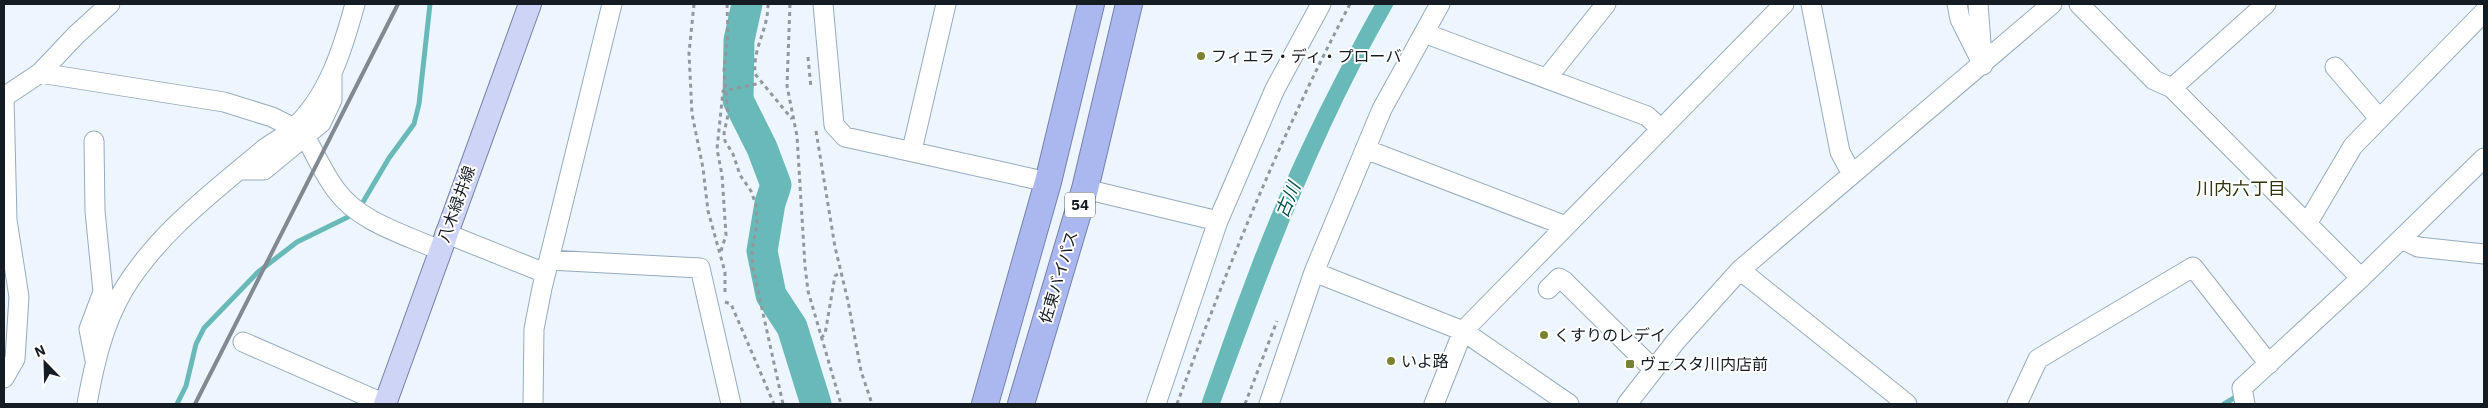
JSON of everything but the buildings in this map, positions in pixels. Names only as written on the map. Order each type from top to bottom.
[{"type":"highway","name":"54","points":[[985,404],[1048,182],[1091,4]]},
{"type":"highway","name":"佐東バイパス","points":[[1020,404],[1085,189],[1129,4]]},
{"type":"main road","name":"八木緑井線","points":[[385,404],[442,241],[530,4]]},
{"type":"street","points":[[87,404],[95,361],[108,324],[124,290],[150,253],[172,228],[239,170],[299,132],[332,74],[343,49],[355,4]]},
{"type":"street","points":[[533,404],[534,329],[547,266],[612,4]]},
{"type":"street","points":[[823,4],[834,125],[845,137],[912,150],[1048,182]]},
{"type":"street","points":[[912,150],[946,4]]},
{"type":"street","points":[[1156,404],[1218,221],[1275,88],[1321,4]]},
{"type":"street","points":[[1269,404],[1314,272],[1382,109],[1440,4]]},
{"type":"street","points":[[1547,78],[1606,4]]},
{"type":"street","points":[[1434,404],[1463,331],[1784,4]]},
{"type":"street","points":[[1811,4],[1840,152],[1852,174]]},
{"type":"street","points":[[1957,4],[1960,18],[1983,65]]},
{"type":"street","points":[[1978,4],[1983,65]]},
{"type":"street","points":[[1633,402],[1653,370],[1676,341],[1740,270],[1983,65],[2052,4]]},
{"type":"street","points":[[2079,4],[2154,80],[2172,88],[2361,278]]},
{"type":"street","points":[[2172,88],[2266,4]]},
{"type":"street","points":[[4,378],[15,359],[19,297],[5,220],[4,97],[40,73],[104,5]]},
{"type":"street","points":[[2307,224],[2353,146],[2484,12]]},
{"type":"street","points":[[1424,33],[1647,116],[1661,129]]},
{"type":"street","points":[[2335,67],[2379,118]]},
{"type":"street","points":[[40,73],[149,92],[224,102],[272,117],[299,132],[335,190],[350,206],[367,218],[442,241],[547,266],[700,268],[731,404]]},
{"type":"street","points":[[94,141],[95,211],[103,292],[89,329],[95,361]]},
{"type":"street","points":[[1365,149],[1566,226]]},
{"type":"street","points":[[2245,404],[2242,388],[2361,278],[2484,158]]},
{"type":"street","points":[[1085,189],[1218,221]]},
{"type":"street","points":[[2402,239],[2418,247],[2484,254]]},
{"type":"street","points":[[2017,404],[2038,359],[2193,267],[2270,364]]},
{"type":"street","points":[[1740,270],[1906,404]]},
{"type":"street","points":[[1314,272],[1463,331],[1570,404]]},
{"type":"street","points":[[1548,289],[1559,278],[1564,281],[1653,370]]},
{"type":"street","points":[[243,342],[385,404]]},
{"type":"path","points":[[694,4],[689,53],[692,114],[703,168],[708,211],[725,272],[726,310]]},
{"type":"path","points":[[727,4],[725,89],[728,116],[724,133],[725,141],[733,154],[740,175],[751,191],[756,205],[757,222],[752,250],[753,268],[783,404]]},
{"type":"path","points":[[768,4],[768,20],[756,51],[755,74],[761,84],[778,100],[792,119]]},
{"type":"path","points":[[790,4],[787,86],[792,119],[797,136],[807,282],[820,338],[841,404]]},
{"type":"path","points":[[1177,404],[1240,238],[1273,159],[1350,4]]},
{"type":"path","points":[[808,53],[811,90]]},
{"type":"path","points":[[725,89],[761,84]]},
{"type":"path","points":[[720,251],[726,235],[722,175],[717,148],[718,121],[725,89]]},
{"type":"path","points":[[816,126],[823,182],[860,371],[872,404]]},
{"type":"path","points":[[820,338],[825,334],[835,276],[841,272]]},
{"type":"path","points":[[725,302],[731,304],[774,404]]},
{"type":"water","name":"古川","points":[[1375,4],[1394,4],[1343,100],[1298,200],[1220,404],[1201,404],[1240,294],[1289,173],[1339,71]]},
{"type":"waterway","points":[[177,404],[186,386],[196,344],[204,328],[258,272],[297,242],[348,217],[363,202],[389,158],[414,124],[419,104],[430,4]]},
{"type":"waterway","points":[[747,4],[739,40],[738,100],[762,148],[776,185],[770,203],[762,251],[771,295],[792,327],[816,404]]},
{"type":"waterway","points":[[2224,404],[2234,398]]},
{"type":"railway","points":[[195,404],[398,4]]},
{"type":"place","name":"フィエラ・ディ・プローバ","points":[[1201,56]]},
{"type":"place","name":"くすりのレデイ","points":[[1544,335]]},
{"type":"place","name":"いよ路","points":[[1391,361]]},
{"type":"place","name":"ヴェスタ川内店前","points":[[1630,364]]},
{"type":"district","name":"川内六丁目","points":[[2241,189]]}]
